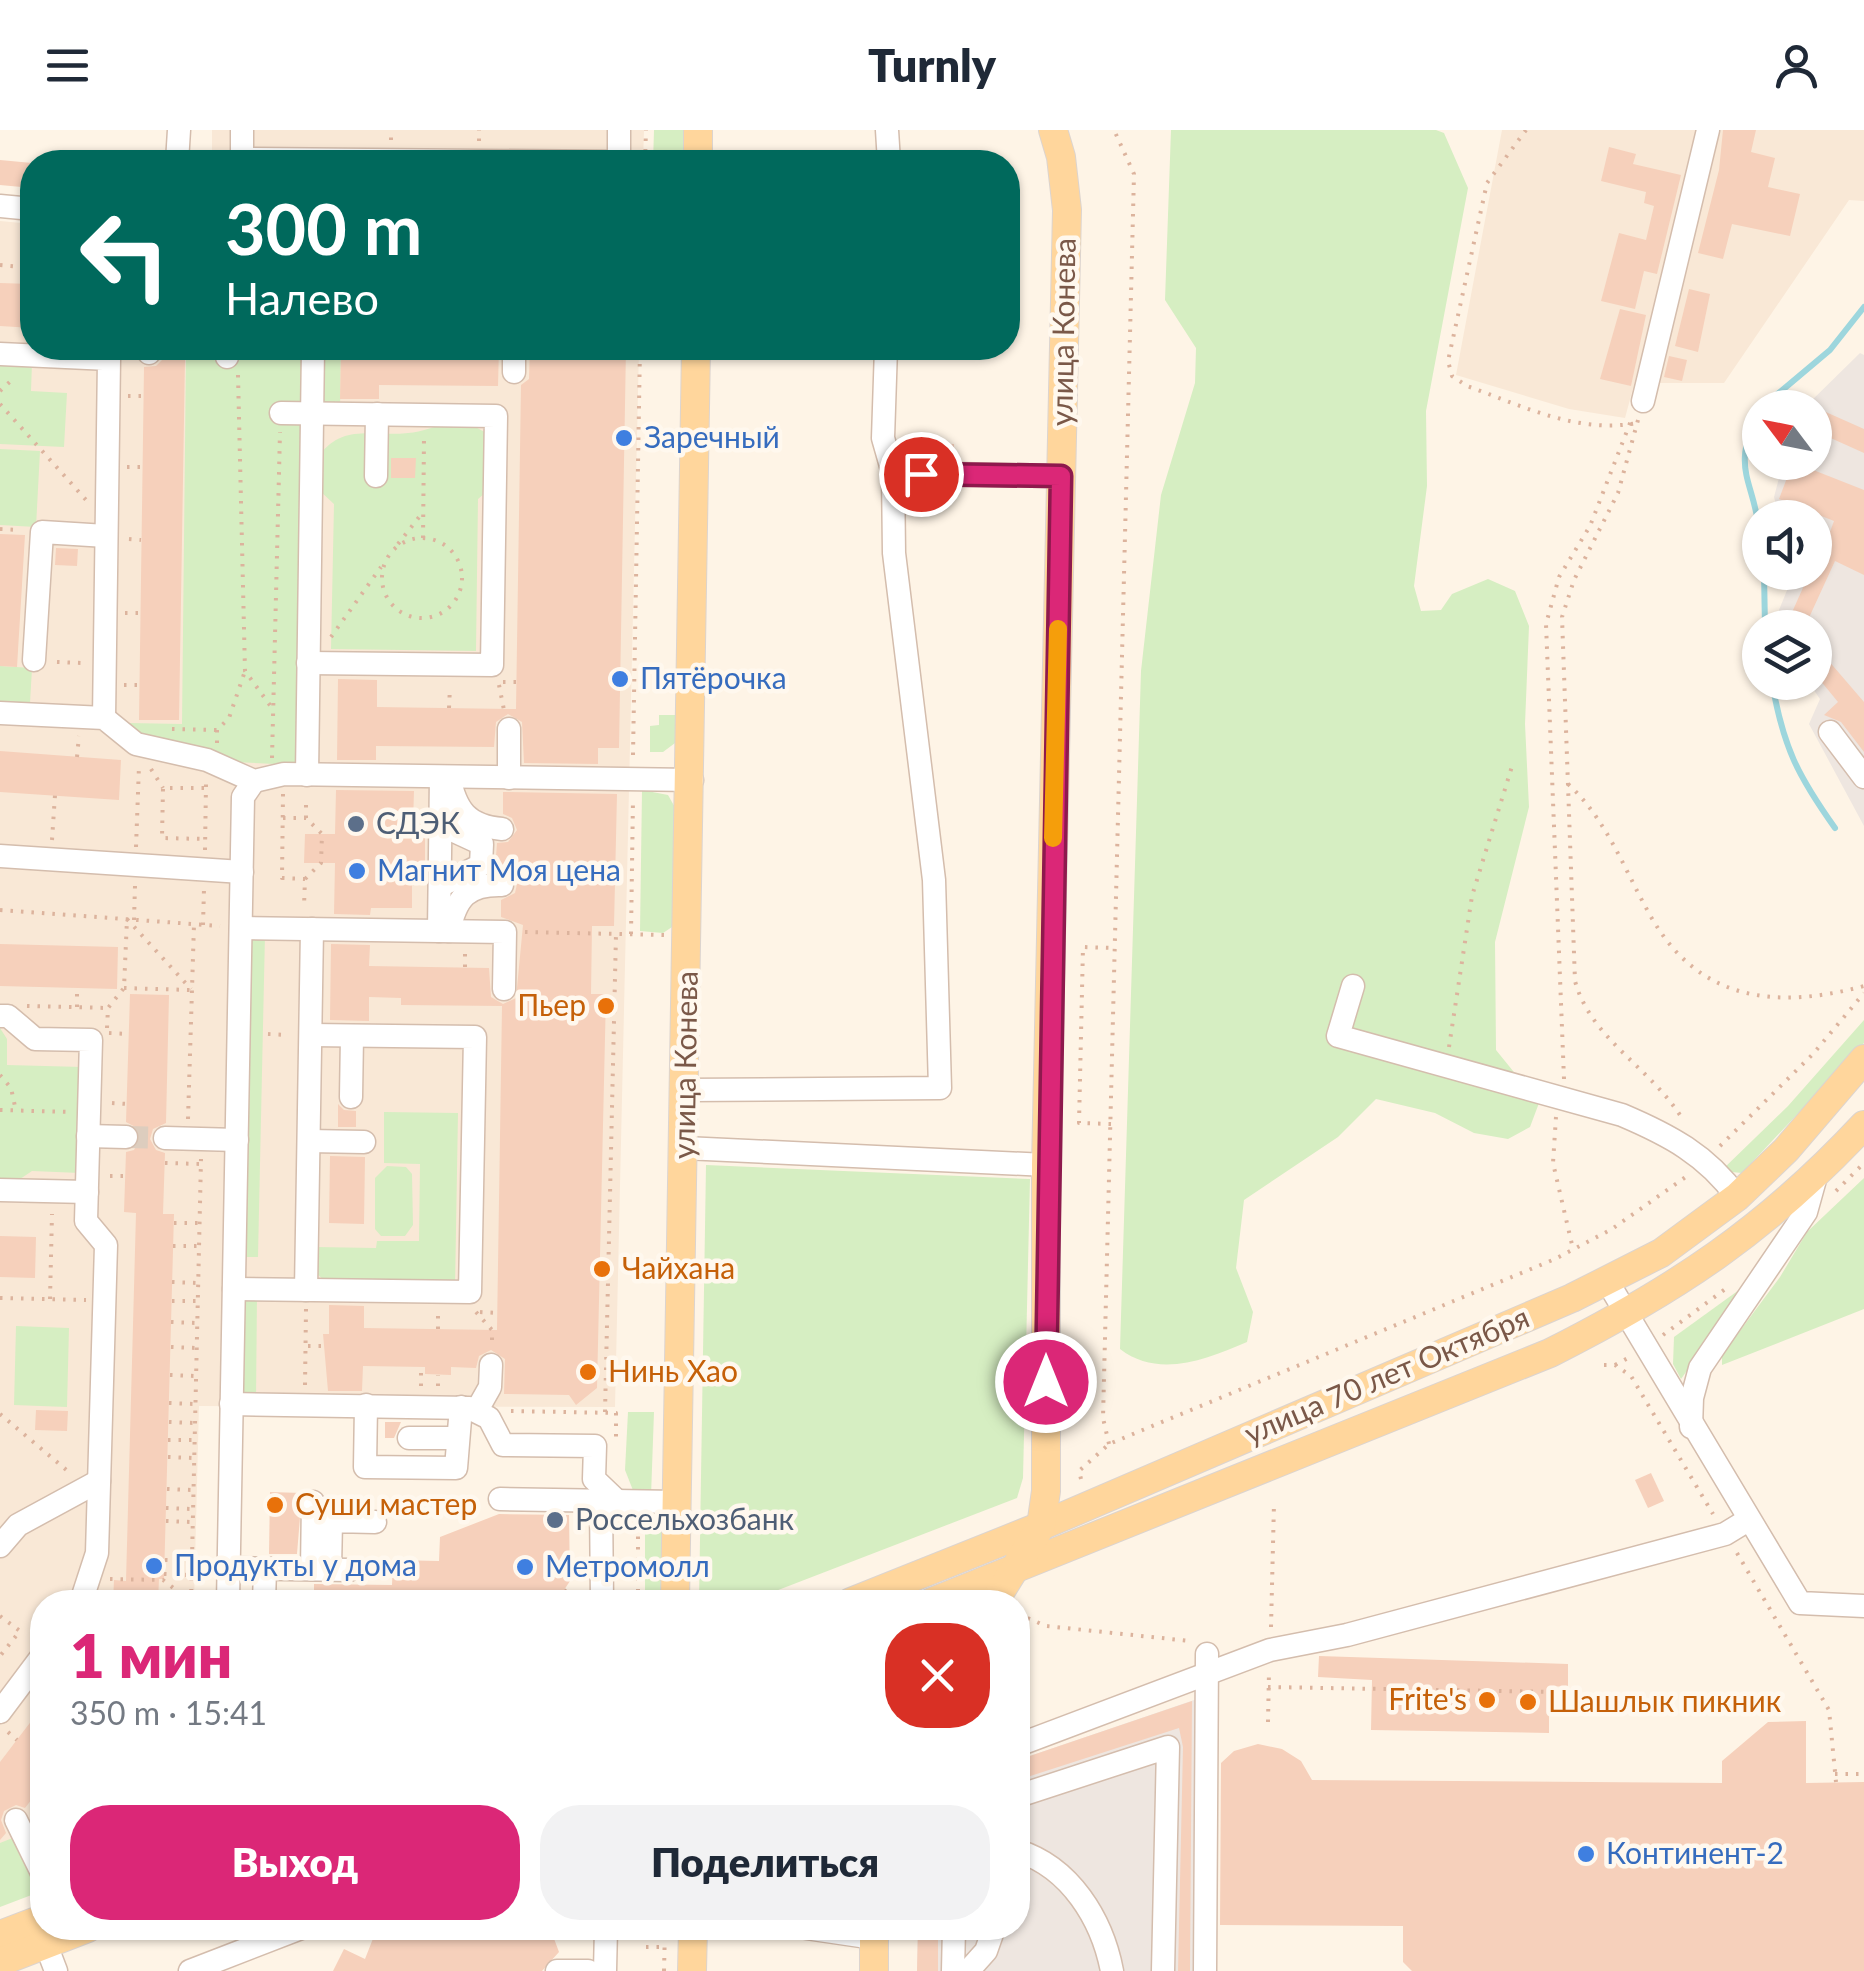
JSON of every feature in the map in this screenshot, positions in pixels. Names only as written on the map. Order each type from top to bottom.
[{"type":"main road","name":"улица Конева","points":[[1002,1590],[1041,1526],[1046,1491],[1046,1165],[1067,210],[1061,157],[1053,130]]},
{"type":"main road","name":"улица Конева","points":[[675,1590],[692,780],[696,360]]},
{"type":"main road","name":"улица 70 лет Октября","points":[[881,1590],[1041,1526],[1607,1281],[1661,1252],[1737,1197],[1786,1150],[1864,1059]]},
{"type":"main road","name":"улица 70 лет Октября","points":[[964,1590],[1550,1353],[1625,1316],[1698,1272],[1816,1176],[1864,1125]]},
{"type":"main road","points":[[0,1936],[30,1930]]},
{"type":"main road","points":[[0,1962],[30,1938]]},
{"type":"main road","points":[[692,1971],[693,1940]]},
{"type":"main road","points":[[874,1940],[874,1971]]},
{"type":"street","points":[[1640,412],[1708,130]]},
{"type":"street","points":[[104,718],[109,360]]},
{"type":"street","points":[[295,775],[308,662],[314,360]]},
{"type":"street","points":[[514,360],[514,372]]},
{"type":"street","points":[[686,1090],[940,1088],[934,880],[894,553],[894,473],[883,438],[886,360]]},
{"type":"street","points":[[280,413],[496,416],[492,665],[308,662]]},
{"type":"street","points":[[376,476],[377,414]]},
{"type":"street","points":[[894,473],[1061,476]]},
{"type":"street","points":[[34,660],[42,532],[107,530]]},
{"type":"street","points":[[0,714],[104,718],[136,744],[211,761],[254,781],[295,775],[692,780]]},
{"type":"street","points":[[509,778],[510,729]]},
{"type":"street","points":[[1830,732],[1864,777]]},
{"type":"street","points":[[444,931],[440,825],[445,777]]},
{"type":"street","points":[[445,777],[458,809],[471,822],[502,829]]},
{"type":"street","points":[[228,1590],[243,797],[254,781]]},
{"type":"street","points":[[440,825],[482,844],[481,865],[440,886]]},
{"type":"street","points":[[0,856],[242,872]]},
{"type":"street","points":[[444,931],[468,889],[502,885]]},
{"type":"street","points":[[240,928],[505,932],[504,990]]},
{"type":"street","points":[[306,1290],[308,929]]},
{"type":"street","points":[[1353,986],[1338,1036],[1563,1097],[1666,1134],[1701,1157],[1737,1197]]},
{"type":"street","points":[[0,1016],[8,1016],[35,1039],[91,1040],[97,1108],[88,1136],[95,1184],[86,1221],[106,1245],[93,1484],[98,1554],[86,1590]]},
{"type":"street","points":[[234,1288],[470,1292],[474,1038],[310,1035]]},
{"type":"street","points":[[351,1097],[352,1036]]},
{"type":"street","points":[[88,1136],[126,1137]]},
{"type":"street","points":[[185,1139],[236,1140]]},
{"type":"street","points":[[309,1142],[364,1142]]},
{"type":"street","points":[[685,1148],[1046,1165]]},
{"type":"street","points":[[1691,1427],[1692,1398],[1700,1368],[1806,1212],[1816,1176]]},
{"type":"street","points":[[0,1190],[53,1192],[95,1184]]},
{"type":"street","points":[[1607,1281],[1691,1427],[1800,1603],[1864,1606]]},
{"type":"street","points":[[366,1406],[365,1467],[456,1468],[456,1438],[469,1408],[487,1396],[491,1365]]},
{"type":"street","points":[[231,1404],[469,1408],[488,1418],[503,1445],[595,1446],[594,1479],[609,1501],[603,1590]]},
{"type":"street","points":[[409,1438],[456,1438]]},
{"type":"street","points":[[0,1546],[9,1517],[93,1484]]},
{"type":"street","points":[[500,1499],[678,1502]]},
{"type":"street","points":[[313,1502],[330,1569]]},
{"type":"street","points":[[1030,1739],[1203,1656],[1270,1650],[1347,1635],[1725,1534],[1748,1520]]},
{"type":"street","points":[[330,1569],[331,1521],[375,1522]]},
{"type":"street","points":[[228,1568],[330,1569]]},
{"type":"street","points":[[264,1568],[264,1590]]},
{"type":"street","points":[[1203,1656],[1205,1971]]},
{"type":"street","points":[[2,1721],[30,1676]]},
{"type":"street","points":[[1030,1792],[1168,1747],[1163,1971]]},
{"type":"street","points":[[16,1820],[30,1849]]},
{"type":"street","points":[[1030,1854],[1062,1874],[1088,1906],[1108,1948],[1112,1971]]},
{"type":"street","points":[[46,1940],[56,1971]]},
{"type":"street","points":[[190,1971],[270,1940]]},
{"type":"street","points":[[605,1971],[606,1940]]},
{"type":"street","points":[[952,1971],[953,1940]]},
{"type":"street","points":[[968,1971],[986,1951],[990,1940]]},
{"type":"street","points":[[557,1971],[588,1971]]},
{"type":"path","points":[[1109,1444],[1104,1418],[1134,174],[1114,130]]},
{"type":"path","points":[[1526,130],[1487,183],[1448,361],[1452,376],[1467,386],[1602,430],[1628,425],[1640,412]]},
{"type":"path","points":[[203,925],[206,788],[218,730],[230,718],[245,671],[235,360]]},
{"type":"path","points":[[634,755],[640,360]]},
{"type":"path","points":[[123,396],[144,396]]},
{"type":"path","points":[[0,404],[107,530],[121,539],[141,540]]},
{"type":"path","points":[[1573,1250],[1551,1144],[1563,1097],[1566,1045],[1546,624],[1558,577],[1590,526],[1628,425],[1640,412]]},
{"type":"path","points":[[1640,412],[1618,493],[1574,580],[1562,617],[1574,964],[1581,1003],[1600,1031],[1673,1104],[1701,1157]]},
{"type":"path","points":[[280,413],[271,756],[295,775],[283,818],[282,878],[305,878],[322,863],[322,834],[306,818],[283,818]]},
{"type":"path","points":[[422,538],[424,415]]},
{"type":"path","points":[[122,467],[142,467]]},
{"type":"path","points":[[308,662],[341,626],[423,511]]},
{"type":"path","points":[[386,561],[382,584],[400,612],[421,619],[443,613],[462,585],[459,562],[444,545],[422,538],[392,552]]},
{"type":"path","points":[[120,613],[140,613]]},
{"type":"path","points":[[34,660],[104,665]]},
{"type":"path","points":[[245,671],[255,690],[272,708]]},
{"type":"path","points":[[508,682],[517,682]]},
{"type":"path","points":[[118,685],[139,685]]},
{"type":"path","points":[[449,708],[450,690]]},
{"type":"path","points":[[78,756],[79,730]]},
{"type":"path","points":[[134,920],[139,751]]},
{"type":"path","points":[[1446,1067],[1472,896],[1513,764]]},
{"type":"path","points":[[1568,784],[1601,821],[1652,918],[1695,971],[1722,988],[1749,996],[1864,990]]},
{"type":"path","points":[[205,839],[162,838],[163,788],[206,788]]},
{"type":"path","points":[[630,934],[633,790]]},
{"type":"path","points":[[50,860],[55,796]]},
{"type":"path","points":[[305,878],[308,929]]},
{"type":"path","points":[[0,910],[240,928]]},
{"type":"path","points":[[22,1006],[108,1008],[124,988],[126,920]]},
{"type":"path","points":[[126,920],[192,990]]},
{"type":"path","points":[[190,1590],[201,1164],[185,1139],[194,924]]},
{"type":"path","points":[[505,932],[689,936]]},
{"type":"path","points":[[469,1408],[605,1412],[616,934]]},
{"type":"path","points":[[1111,1124],[1079,1123],[1083,947],[1115,948]]},
{"type":"path","points":[[465,968],[466,951]]},
{"type":"path","points":[[77,988],[77,1007]]},
{"type":"path","points":[[124,988],[192,990]]},
{"type":"path","points":[[1081,1478],[1079,1470],[1109,1444],[1376,1337],[1573,1250],[1653,1203],[1813,1054],[1864,990]]},
{"type":"path","points":[[107,1033],[129,1034]]},
{"type":"path","points":[[0,1076],[11,1088],[16,1110]]},
{"type":"path","points":[[0,1110],[127,1104]]},
{"type":"path","points":[[164,1163],[201,1164]]},
{"type":"path","points":[[95,1184],[125,1176]]},
{"type":"path","points":[[50,1299],[53,1192]]},
{"type":"path","points":[[174,1222],[200,1223]]},
{"type":"path","points":[[174,1246],[199,1246]]},
{"type":"path","points":[[172,1282],[198,1283]]},
{"type":"path","points":[[305,1404],[306,1290]]},
{"type":"path","points":[[0,1298],[104,1300]]},
{"type":"path","points":[[172,1300],[197,1301]]},
{"type":"path","points":[[476,1312],[492,1330]]},
{"type":"path","points":[[487,1312],[498,1312]]},
{"type":"path","points":[[438,1313],[438,1329]]},
{"type":"path","points":[[171,1322],[196,1322]]},
{"type":"path","points":[[306,1346],[323,1346]]},
{"type":"path","points":[[171,1347],[196,1348]]},
{"type":"path","points":[[1604,1365],[1615,1366],[1630,1376],[1714,1516]]},
{"type":"path","points":[[421,1367],[421,1381]]},
{"type":"path","points":[[438,1374],[438,1385]]},
{"type":"path","points":[[170,1375],[195,1376]]},
{"type":"path","points":[[169,1403],[194,1404]]},
{"type":"path","points":[[0,1414],[93,1484]]},
{"type":"path","points":[[169,1422],[194,1423]]},
{"type":"path","points":[[168,1440],[194,1440]]},
{"type":"path","points":[[168,1457],[193,1458]]},
{"type":"path","points":[[166,1489],[192,1490]]},
{"type":"path","points":[[1268,1722],[1274,1502]]},
{"type":"path","points":[[166,1508],[192,1509]]},
{"type":"path","points":[[638,1513],[638,1590]]},
{"type":"path","points":[[166,1521],[191,1522]]},
{"type":"path","points":[[1734,1549],[1829,1710],[1836,1782]]},
{"type":"path","points":[[164,1560],[190,1560]]},
{"type":"path","points":[[164,1574],[190,1575]]},
{"type":"path","points":[[92,1578],[164,1580],[176,1590]]},
{"type":"path","points":[[0,1616],[20,1631],[0,1656]]},
{"type":"path","points":[[1030,1619],[1046,1626],[1203,1656]]},
{"type":"path","points":[[1268,1687],[1558,1692]]},
{"type":"path","points":[[2,1721],[17,1740]]},
{"type":"path","points":[[1835,1774],[1864,1774]]},
{"type":"path","points":[[664,1971],[665,1940]]},
{"type":"path","points":[[646,1947],[665,1948]]},
{"type":"shaded area","points":[[212,130],[644,130],[643,150],[212,150]]},
{"type":"shaded area","points":[[1502,130],[1702,130],[1625,418],[1569,409],[1456,375]]},
{"type":"shaded area","points":[[1717,130],[1864,130],[1864,201],[1849,200],[1724,383],[1650,383]]},
{"type":"shaded area","points":[[0,221],[20,223],[20,360],[639,360],[615,1407],[199,1406],[194,1590],[30,1590],[30,1852],[0,1863]]},
{"type":"shaded area","points":[[1860,353],[1864,355],[1864,826],[1809,724],[1820,700],[1832,700],[1832,610],[1779,610],[1787,590],[1832,590],[1832,500],[1774,497],[1778,480],[1832,480],[1832,390],[1822,390]]},
{"type":"shaded area","points":[[1200,1698],[1196,1971],[917,1971],[918,1940],[1030,1940],[1030,1756]]},
{"type":"green space","points":[[654,130],[684,130],[683,150],[653,150]]},
{"type":"green space","points":[[1171,130],[1436,130],[1444,133],[1468,188],[1426,411],[1427,486],[1414,586],[1421,611],[1441,610],[1452,594],[1488,579],[1515,591],[1529,626],[1525,724],[1529,807],[1495,942],[1496,1050],[1539,1103],[1530,1127],[1508,1139],[1474,1133],[1435,1113],[1376,1099],[1338,1137],[1244,1200],[1236,1268],[1253,1312],[1247,1342],[1200,1360],[1167,1364],[1135,1358],[1120,1349],[1141,671],[1161,495],[1195,383],[1196,348],[1165,300]]},
{"type":"green space","points":[[186,360],[305,360],[296,765],[234,762],[128,734],[128,723],[182,724]]},
{"type":"green space","points":[[318,360],[341,360],[340,411],[315,410]]},
{"type":"green space","points":[[0,361],[32,363],[31,391],[67,393],[64,447],[0,444]]},
{"type":"green space","points":[[449,423],[472,425],[488,434],[485,493],[478,499],[476,651],[331,649],[334,504],[319,490],[319,456],[348,435],[413,432]]},
{"type":"green space","points":[[0,449],[40,451],[36,527],[0,525]]},
{"type":"green space","points":[[0,666],[32,668],[30,703],[0,701]]},
{"type":"green space","points":[[659,715],[676,715],[675,743],[663,752],[650,752],[650,726],[659,725]]},
{"type":"green space","points":[[642,790],[668,795],[677,811],[675,925],[663,933],[640,931]]},
{"type":"green space","points":[[250,934],[265,934],[258,1257],[240,1257]]},
{"type":"green space","points":[[1864,1020],[1864,1043],[1742,1173],[1721,1171],[1788,1106]]},
{"type":"green space","points":[[0,1028],[7,1039],[7,1065],[83,1067],[80,1173],[32,1171],[11,1185],[0,1184]]},
{"type":"green space","points":[[384,1112],[458,1113],[455,1288],[325,1281],[316,1273],[316,1247],[376,1248],[377,1241],[419,1241],[420,1164],[384,1163]]},
{"type":"green space","points":[[706,1165],[1030,1179],[1023,1478],[1017,1498],[778,1590],[699,1590]]},
{"type":"green space","points":[[387,1166],[406,1167],[412,1174],[413,1225],[405,1236],[381,1236],[375,1229],[375,1178]]},
{"type":"green space","points":[[1864,1178],[1864,1309],[1722,1365],[1722,1355],[1780,1277],[1807,1232]]},
{"type":"green space","points":[[1750,1282],[1681,1379],[1673,1364],[1674,1337]]},
{"type":"green space","points":[[257,1295],[256,1400],[240,1398],[240,1299]]},
{"type":"green space","points":[[16,1326],[69,1328],[67,1407],[14,1405]]},
{"type":"green space","points":[[628,1412],[654,1412],[651,1496],[636,1498],[625,1470]]},
{"type":"green space","points":[[645,1511],[664,1522],[662,1590],[645,1590]]},
{"type":"green space","points":[[20,1835],[30,1860],[30,1896],[0,1907],[0,1843]]},
{"type":"building","points":[[1723,130],[1756,130],[1751,152],[1775,158],[1768,187],[1800,194],[1790,236],[1732,224],[1723,259],[1698,253],[1719,170]]},
{"type":"building","points":[[1609,147],[1636,154],[1633,164],[1681,175],[1657,274],[1644,271],[1635,309],[1601,301],[1619,233],[1646,240],[1654,206],[1644,203],[1646,192],[1601,181]]},
{"type":"building","points":[[0,160],[20,162],[20,187],[0,185]]},
{"type":"building","points":[[0,283],[20,284],[20,327],[0,326]]},
{"type":"building","points":[[1689,289],[1710,294],[1698,352],[1675,346]]},
{"type":"building","points":[[1620,309],[1646,315],[1631,386],[1600,379]]},
{"type":"building","points":[[1669,356],[1687,360],[1682,381],[1664,377]]},
{"type":"building","points":[[162,360],[185,360],[179,720],[139,720],[144,367],[156,366]]},
{"type":"building","points":[[341,360],[499,360],[498,386],[379,385],[379,399],[340,399]]},
{"type":"building","points":[[530,360],[626,360],[619,748],[598,748],[598,764],[524,763],[522,722],[508,714],[496,722],[494,747],[376,746],[376,760],[337,760],[338,679],[377,680],[377,707],[516,709],[521,385],[529,379]]},
{"type":"building","points":[[1832,415],[1864,429],[1864,453],[1832,439]]},
{"type":"building","points":[[935,443],[954,444],[954,459],[934,459]]},
{"type":"building","points":[[391,458],[416,458],[415,478],[391,478]]},
{"type":"building","points":[[1832,477],[1864,490],[1864,575],[1835,561],[1832,568],[1832,500],[1779,499],[1786,480]]},
{"type":"building","points":[[0,534],[25,535],[17,667],[0,666]]},
{"type":"building","points":[[56,548],[78,549],[77,566],[55,565]]},
{"type":"building","points":[[1802,590],[1822,590],[1813,610],[1793,610]]},
{"type":"building","points":[[1832,665],[1864,702],[1864,752],[1841,722],[1824,715],[1838,702],[1832,695]]},
{"type":"building","points":[[0,751],[121,760],[119,800],[0,792]]},
{"type":"building","points":[[336,790],[414,791],[413,823],[425,823],[425,880],[412,879],[412,908],[371,908],[370,915],[334,914],[335,863],[304,863],[305,834],[335,834]]},
{"type":"building","points":[[503,792],[617,794],[614,926],[592,926],[591,994],[606,994],[597,1388],[576,1405],[569,1395],[504,1394],[505,1359],[491,1350],[479,1356],[476,1368],[451,1367],[451,1375],[425,1374],[425,1367],[363,1366],[362,1391],[328,1391],[323,1334],[329,1334],[329,1305],[364,1306],[364,1328],[497,1330],[502,1006],[401,1005],[401,998],[369,997],[369,1021],[330,1020],[331,944],[370,945],[369,966],[489,968],[491,997],[503,1004],[516,998],[523,925],[501,917],[501,900],[515,893],[517,884],[510,872],[495,870],[497,843],[508,842],[517,830],[512,818],[503,814]]},
{"type":"building","points":[[0,944],[118,947],[117,989],[0,986]]},
{"type":"building","points":[[130,994],[169,995],[166,1123],[153,1129],[150,1139],[156,1150],[165,1153],[163,1214],[174,1214],[164,1579],[159,1579],[159,1590],[114,1590],[114,1580],[126,1581],[136,1213],[124,1212],[126,1152],[134,1150],[141,1138],[139,1129],[126,1122]]},
{"type":"building","points":[[338,1104],[344,1110],[356,1111],[356,1127],[338,1127]]},
{"type":"building","points":[[330,1156],[365,1157],[364,1224],[329,1223]]},
{"type":"building","points":[[0,1236],[36,1237],[35,1278],[0,1277]]},
{"type":"building","points":[[36,1410],[68,1411],[67,1431],[35,1430]]},
{"type":"building","points":[[385,1422],[401,1422],[394,1438],[385,1438]]},
{"type":"building","points":[[1651,1473],[1664,1501],[1648,1508],[1635,1480]]},
{"type":"building","points":[[270,1492],[302,1493],[297,1554],[269,1554]]},
{"type":"building","points":[[499,1514],[569,1515],[570,1581],[564,1590],[314,1590],[314,1584],[392,1585],[393,1560],[439,1561],[440,1537]]},
{"type":"building","points":[[1319,1656],[1568,1664],[1568,1687],[1549,1686],[1549,1733],[1371,1730],[1372,1680],[1318,1677]]},
{"type":"building","points":[[1192,1701],[1190,1971],[1178,1971],[1183,1747],[1179,1728],[1030,1776],[1030,1756]]},
{"type":"building","name":"Континент-2","points":[[1806,1721],[1806,1783],[1864,1782],[1864,1971],[1412,1971],[1403,1962],[1403,1926],[1220,1925],[1221,1763],[1234,1751],[1258,1744],[1282,1749],[1301,1761],[1312,1780],[1722,1783],[1722,1761],[1768,1722]]},
{"type":"building","points":[[30,1723],[30,1802],[25,1808],[16,1805],[4,1811],[1,1820],[6,1833],[0,1840],[0,1762]]},
{"type":"building","points":[[372,1940],[554,1940],[559,1952],[542,1971],[333,1971],[344,1949],[365,1959]]},
{"type":"building","points":[[918,1940],[938,1940],[938,1971],[917,1971]]},
{"type":"waterway","points":[[1782,390],[1830,350],[1864,307]]},
{"type":"waterway","points":[[1748,480],[1753,500]]},
{"type":"waterway","points":[[1764,590],[1765,610]]},
{"type":"waterway","points":[[1776,700],[1794,760],[1835,828]]},
{"type":"tunnel","points":[[126,1137],[165,1138]]},
{"type":"slow traffic","points":[[1053,838],[1058,629]]},
{"type":"place","name":"Заречный","points":[[624,438]]},
{"type":"place","name":"Пятёрочка","points":[[620,679]]},
{"type":"place","name":"СДЭК","points":[[356,824]]},
{"type":"place","name":"Магнит Моя цена","points":[[357,871]]},
{"type":"place","name":"Пьер","points":[[606,1006]]},
{"type":"place","name":"Чайхана","points":[[602,1269]]},
{"type":"place","name":"Нинь Хао","points":[[588,1372]]},
{"type":"place","name":"Суши мастер","points":[[275,1505]]},
{"type":"place","name":"Россельхозбанк","points":[[555,1520]]},
{"type":"place","name":"Продукты у дома","points":[[154,1566]]},
{"type":"place","name":"Метромолл","points":[[525,1567]]},
{"type":"place","name":"Frite's","points":[[1487,1700]]},
{"type":"place","name":"Шашлык пикник","points":[[1528,1702]]},
{"type":"place","name":"Континент-2","points":[[1586,1854]]},
{"type":"route","points":[[921,474],[1061,476],[1046,1165],[1046,1382]]}]
